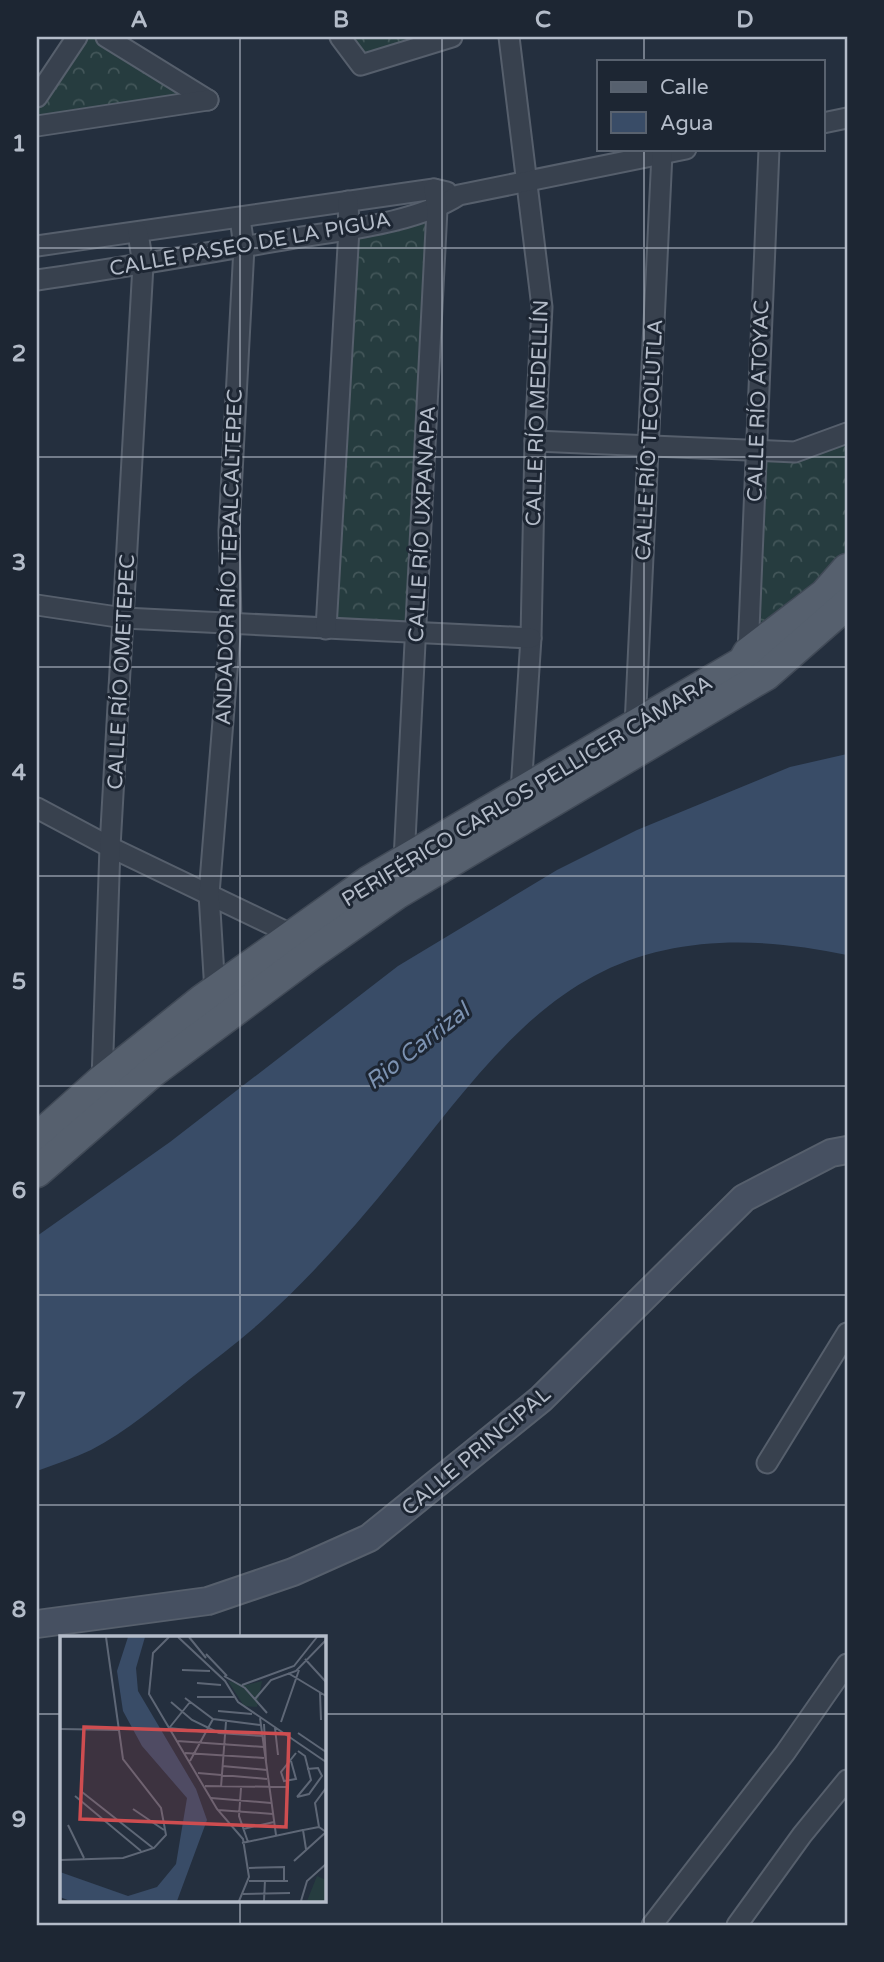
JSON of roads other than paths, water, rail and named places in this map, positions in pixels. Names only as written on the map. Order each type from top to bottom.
[{"type":"main road","name":"PERIFÉRICO CARLOS PELLICER CÁMARA","points":[[37,1138],[102,1080],[293,935],[404,860],[743,662],[748,653],[825,594],[847,569]]},
{"type":"main road","name":"PERIFÉRICO CARLOS PELLICER CÁMARA","points":[[37,1172],[150,1074],[398,893],[766,675],[847,604]]},
{"type":"main road","name":"CALLE PRINCIPAL","points":[[37,1624],[208,1601],[293,1572],[369,1538],[541,1399],[744,1198],[831,1153],[847,1150]]},
{"type":"street","points":[[37,97],[77,37]]},
{"type":"street","points":[[37,126],[208,100],[106,37]]},
{"type":"street","points":[[340,37],[361,65],[452,37]]},
{"type":"street","name":"CALLE RÍO MEDELLÍN","points":[[509,37],[529,180],[542,307],[535,441],[531,638],[521,791]]},
{"type":"street","points":[[824,122],[847,118]]},
{"type":"street","name":"CALLE PASEO DE LA PIGUA","points":[[37,280],[143,265],[349,229],[437,209],[458,195],[680,150]]},
{"type":"street","name":"CALLE RÍO ATOYAC","points":[[748,653],[769,150]]},
{"type":"street","name":"CALLE RÍO TECOLUTLA","points":[[635,726],[662,153]]},
{"type":"street","name":"CALLE PASEO DE LA PIGUA","points":[[37,246],[434,189],[458,195]]},
{"type":"street","name":"CALLE RÍO UXPANAPA","points":[[404,860],[437,209],[434,189]]},
{"type":"street","points":[[326,629],[349,229],[348,201]]},
{"type":"street","name":"ANDADOR RÍO TEPALCALTEPEC","points":[[215,992],[209,894],[230,622],[229,530],[244,247],[240,218]]},
{"type":"street","name":"CALLE RÍO OMETEPEC","points":[[102,1080],[110,847],[143,265],[138,233]]},
{"type":"street","points":[[535,441],[795,452],[847,433]]},
{"type":"street","points":[[37,605],[124,618],[230,622],[417,635],[531,638]]},
{"type":"street","points":[[37,808],[110,847],[293,935]]},
{"type":"street","points":[[767,1463],[847,1333]]},
{"type":"street","points":[[652,1925],[785,1753],[847,1664]]},
{"type":"street","points":[[737,1925],[802,1835],[847,1780]]},
{"type":"water","name":"Rio Carrizal","points":[[847,754],[847,955],[751,943],[686,946],[624,962],[565,994],[537,1015],[486,1065],[350,1231],[264,1319],[117,1435],[91,1450],[37,1471],[37,1236],[170,1142],[398,966],[557,870],[637,830],[790,767]]}]
